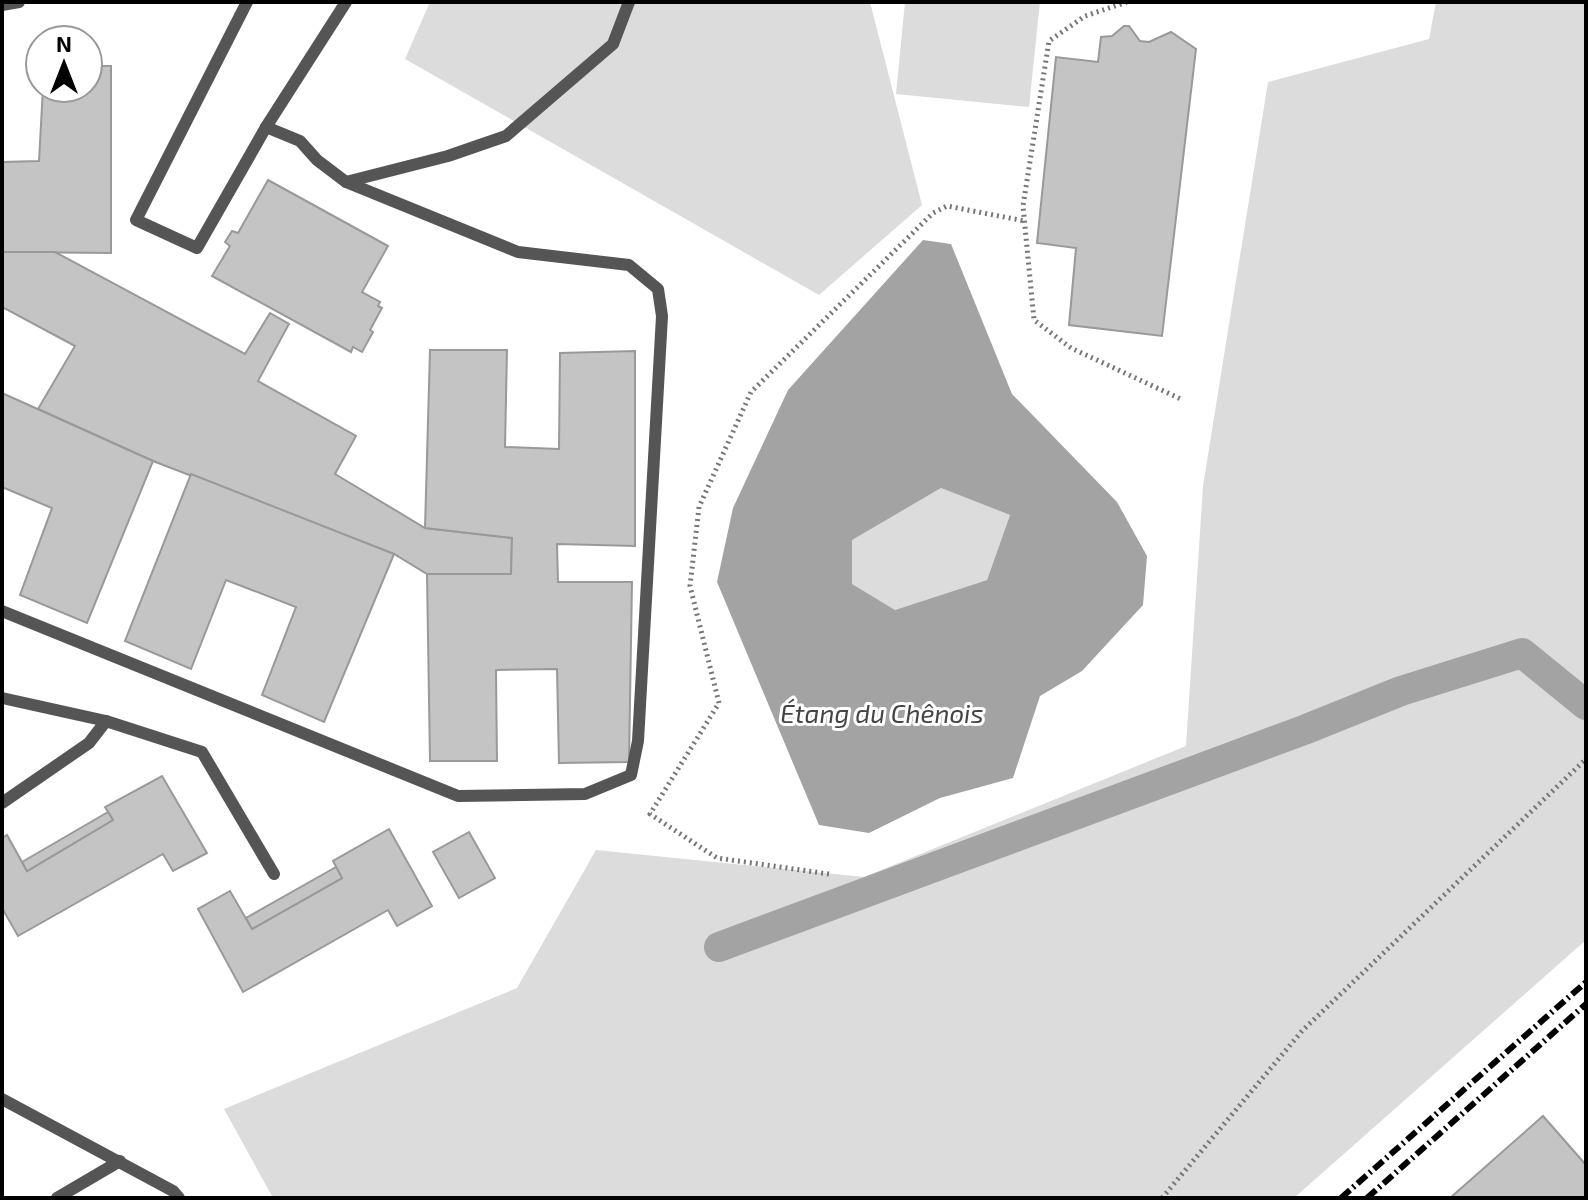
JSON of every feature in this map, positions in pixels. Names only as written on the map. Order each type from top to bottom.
[{"type":"lane","points":[[2,5],[19,2]]},
{"type":"lane","points":[[247,2],[136,220],[197,248],[266,127],[346,2]]},
{"type":"lane","points":[[346,182],[448,156],[506,136],[613,44],[629,2]]},
{"type":"lane","points":[[2,611],[458,796],[585,794],[631,775],[638,741],[662,316],[658,289],[629,265],[518,252],[346,182],[317,160],[300,141],[266,127]]},
{"type":"lane","points":[[2,698],[106,721],[202,752],[274,874]]},
{"type":"lane","points":[[2,803],[89,743],[106,721]]},
{"type":"lane","points":[[2,1099],[120,1161],[173,1191],[179,1198]]},
{"type":"lane","points":[[57,1198],[120,1161]]},
{"type":"path","points":[[1127,2],[1085,16],[1049,41],[1023,206],[1034,320],[1071,348],[1183,400]]},
{"type":"path","points":[[829,874],[717,858],[650,814],[719,703],[690,586],[699,507],[751,392],[933,213],[947,206],[1025,221]]},
{"type":"path","points":[[1162,1198],[1302,1031],[1586,759]]},
{"type":"shaded area","points":[[430,2],[870,2],[922,205],[819,295],[405,59]]},
{"type":"shaded area","points":[[905,2],[1040,2],[1029,107],[896,94]]},
{"type":"shaded area","points":[[1436,2],[1586,2],[1586,940],[1294,1198],[273,1198],[224,1109],[517,988],[596,850],[864,877],[1186,746],[1203,486],[1268,82],[1429,39]]},
{"type":"shaded area","points":[[941,488],[1010,515],[987,580],[895,610],[851,584],[851,540]]},
{"type":"water","name":"Étang du Chênois","points":[[923,240],[951,244],[1012,394],[1117,502],[1147,556],[1143,605],[1082,671],[1040,696],[1013,778],[940,798],[869,833],[819,825],[717,582],[733,508],[788,390]],"holes":[[[941,488],[1010,515],[987,580],[895,610],[852,584],[852,540]]]},
{"type":"building","points":[[1124,26],[1129,26],[1140,41],[1149,42],[1171,32],[1196,49],[1162,336],[1069,325],[1076,248],[1037,243],[1056,57],[1098,62],[1101,37],[1112,36]]},
{"type":"building","points":[[104,66],[111,66],[111,253],[2,252],[2,162],[39,161],[42,104],[104,104]]},
{"type":"building","points":[[268,180],[388,246],[362,292],[380,302],[378,306],[382,308],[362,352],[353,347],[351,352],[212,276],[230,246],[225,242],[232,231],[238,233]]},
{"type":"building","points":[[2,252],[55,252],[245,354],[270,313],[289,324],[258,381],[356,436],[335,474],[425,528],[512,538],[511,574],[427,574],[394,554],[153,461],[38,409],[75,346],[2,307]]},
{"type":"building","points":[[430,350],[507,350],[505,447],[559,449],[560,353],[635,351],[635,546],[557,544],[558,582],[632,582],[629,762],[559,763],[557,669],[496,670],[497,761],[430,761],[427,574],[511,574],[512,538],[425,528]]},
{"type":"building","points":[[2,393],[153,461],[87,623],[20,595],[52,508],[2,487]]},
{"type":"building","points":[[191,474],[394,554],[324,722],[262,695],[296,607],[226,580],[191,669],[125,641]]},
{"type":"building","points":[[162,776],[207,853],[173,871],[163,854],[18,936],[2,908],[2,838],[7,835],[27,871],[113,820],[105,807]]},
{"type":"building","points":[[108,812],[113,820],[27,871],[22,862]]},
{"type":"building","points":[[389,829],[432,906],[397,926],[388,910],[243,992],[198,909],[230,891],[252,929],[342,878],[333,861]]},
{"type":"building","points":[[469,832],[495,878],[459,898],[433,852]]},
{"type":"building","points":[[336,867],[342,878],[252,929],[246,918]]},
{"type":"building","points":[[1543,1116],[1586,1165],[1586,1198],[1450,1198]]},
{"type":"waterway","points":[[719,947],[1304,730],[1401,691],[1522,653],[1586,705]]},
{"type":"railway","points":[[1341,1198],[1586,982]]},
{"type":"railway","points":[[1367,1198],[1586,1004]]}]
